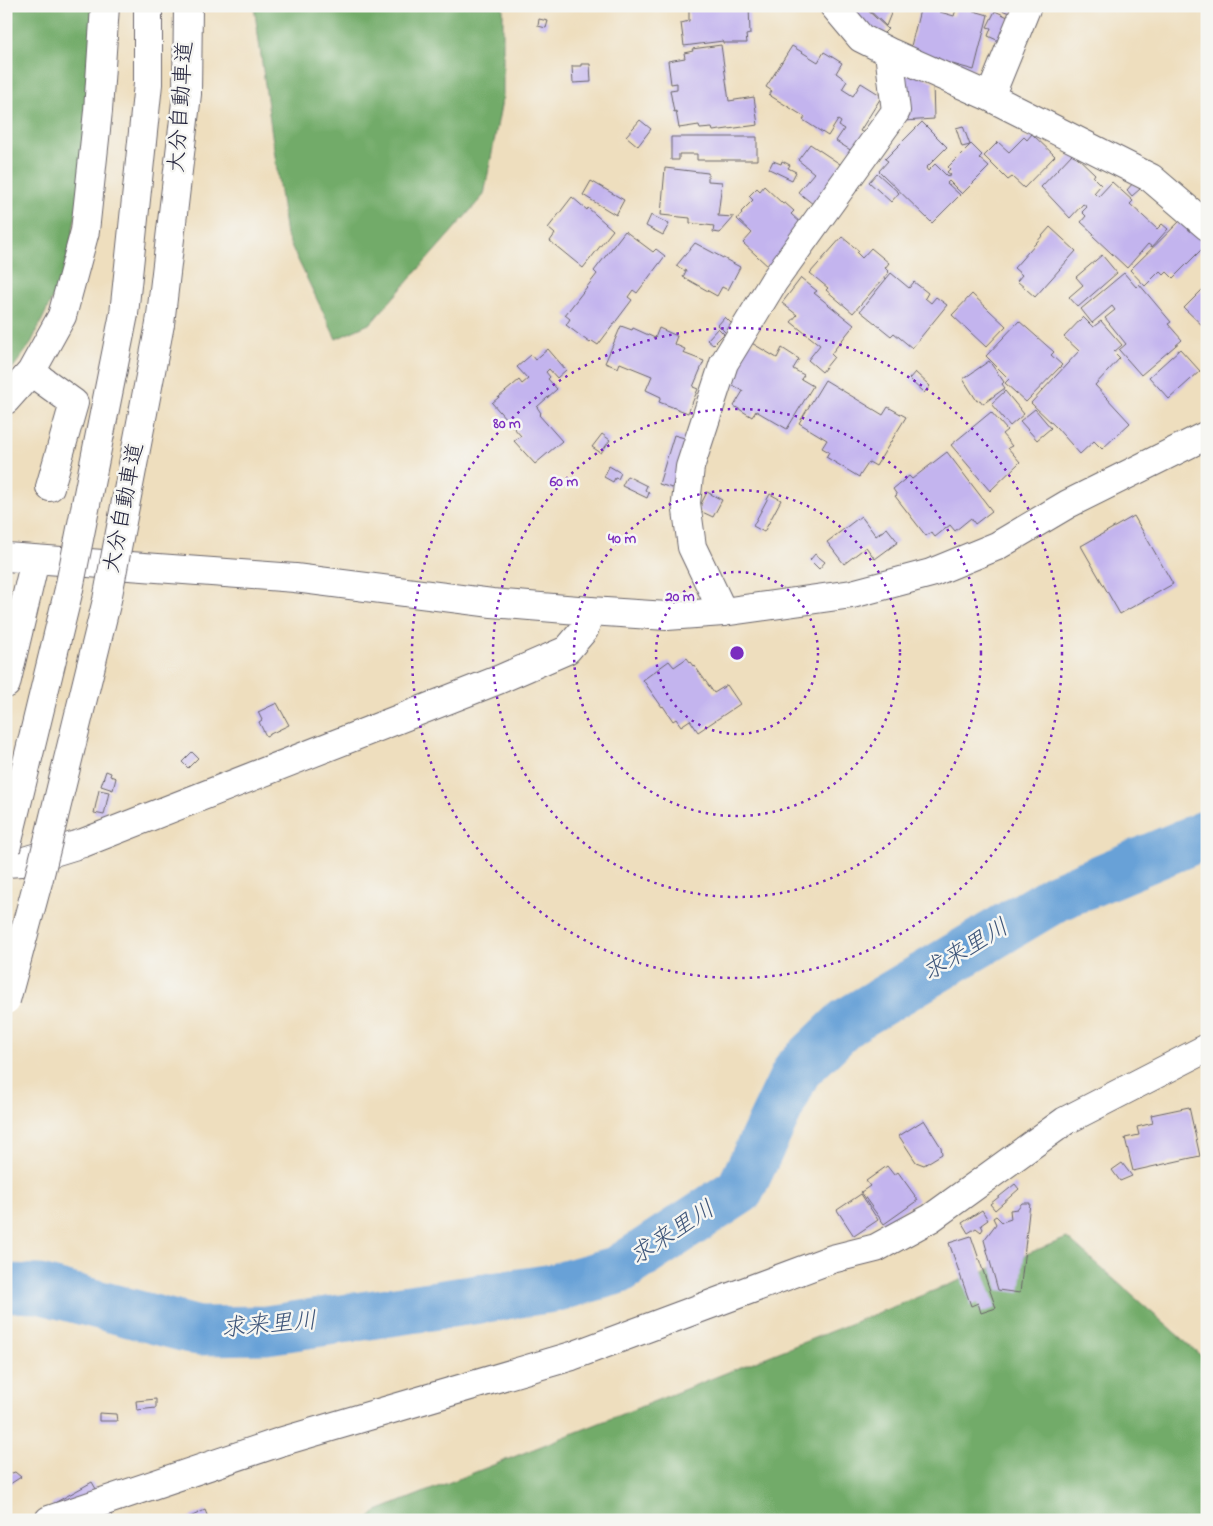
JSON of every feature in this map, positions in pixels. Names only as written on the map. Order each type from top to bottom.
[{"type":"main road","points":[[6,400],[31,372],[62,316],[85,231],[98,111],[106,6]]},
{"type":"main road","name":"大分自動車道","points":[[6,849],[69,589],[124,314],[148,84],[148,6]]},
{"type":"main road","name":"大分自動車道","points":[[6,1000],[39,878],[107,600],[160,324],[187,94],[188,6]]},
{"type":"main road","points":[[834,6],[862,38],[990,97],[1151,178],[1207,226]]},
{"type":"main road","points":[[990,97],[1028,6]]},
{"type":"main road","points":[[723,612],[692,547],[686,503],[690,467],[724,362],[774,281],[896,111],[890,52]]},
{"type":"main road","points":[[31,372],[74,403],[50,487]]},
{"type":"main road","points":[[6,557],[295,578],[492,603],[590,611],[667,616],[723,612],[852,594],[931,573],[997,546],[1068,504],[1207,435]]},
{"type":"main road","points":[[6,684],[35,560]]},
{"type":"main road","points":[[6,863],[21,862],[83,843],[498,680],[567,650],[584,630],[590,611]]},
{"type":"main road","points":[[49,1520],[280,1442],[572,1356],[832,1259],[876,1248],[931,1218],[1065,1121],[1207,1048]]},
{"type":"green space","points":[[6,6],[99,6],[86,162],[65,272],[30,345],[6,377]]},
{"type":"green space","points":[[254,6],[503,6],[503,95],[484,195],[371,323],[336,339],[286,235]]},
{"type":"green space","points":[[1067,1238],[1207,1361],[1207,1501],[1199,1520],[368,1520],[377,1511]]},
{"type":"building","points":[[749,6],[750,34],[746,35],[747,43],[723,43],[723,41],[684,46],[681,23],[689,21],[689,7]]},
{"type":"building","points":[[860,6],[863,6],[888,29],[884,33],[887,36],[848,19]]},
{"type":"building","points":[[865,6],[894,6],[886,26]]},
{"type":"building","points":[[921,6],[942,6],[940,12],[954,16],[957,6],[988,15],[974,70],[910,50]]},
{"type":"building","points":[[1000,6],[1015,6],[1012,14],[999,9]]},
{"type":"building","points":[[995,11],[1010,18],[999,41],[988,36],[991,28],[987,27]]},
{"type":"building","points":[[539,19],[548,21],[546,28],[538,26]]},
{"type":"building","points":[[721,45],[729,101],[754,97],[758,125],[713,131],[712,128],[700,129],[699,125],[679,128],[670,90],[677,89],[677,83],[671,84],[668,61],[685,58],[684,53],[693,51],[692,49]]},
{"type":"building","points":[[792,46],[818,62],[824,52],[842,63],[836,73],[847,81],[842,89],[853,96],[861,83],[882,96],[860,131],[872,137],[860,156],[836,141],[844,129],[839,126],[841,122],[838,120],[828,136],[803,120],[805,117],[769,95],[772,91],[766,87]]},
{"type":"building","points":[[581,64],[590,64],[591,82],[573,83],[572,66],[581,66]]},
{"type":"building","points":[[918,74],[933,82],[934,119],[904,121],[902,75]]},
{"type":"building","points":[[640,120],[651,129],[638,146],[626,136]]},
{"type":"building","points":[[922,122],[947,147],[926,168],[928,171],[935,164],[948,177],[951,175],[947,172],[950,169],[948,167],[971,144],[982,155],[979,158],[989,167],[962,194],[949,181],[947,183],[960,195],[932,223],[879,171],[888,161],[885,159]]},
{"type":"building","points":[[963,126],[970,145],[962,147],[956,128]]},
{"type":"building","points":[[1032,134],[1055,156],[1024,188],[1012,177],[1008,180],[984,156],[998,142],[1009,152],[1024,137],[1027,140]]},
{"type":"building","points":[[671,137],[757,137],[757,160],[697,160],[697,154],[679,154],[679,160],[671,160]]},
{"type":"building","points":[[810,144],[849,170],[819,209],[798,192],[814,173],[798,160]]},
{"type":"building","points":[[1073,153],[1095,174],[1093,177],[1101,185],[1094,193],[1098,197],[1112,182],[1133,201],[1130,204],[1157,229],[1162,224],[1168,229],[1152,247],[1148,244],[1127,268],[1081,222],[1086,216],[1082,212],[1087,207],[1083,204],[1070,218],[1041,187]]},
{"type":"building","points":[[773,161],[781,164],[782,161],[790,165],[788,168],[796,172],[792,180],[769,169]]},
{"type":"building","points":[[665,168],[708,173],[708,181],[722,182],[718,216],[734,217],[720,233],[713,232],[714,226],[690,223],[690,218],[661,215]]},
{"type":"building","points":[[877,173],[899,193],[891,202],[869,182]]},
{"type":"building","points":[[591,181],[624,200],[616,215],[583,195]]},
{"type":"building","points":[[1133,183],[1140,189],[1132,196],[1127,190]]},
{"type":"building","points":[[764,186],[783,204],[785,203],[794,211],[791,214],[802,224],[770,268],[743,243],[752,233],[737,219],[753,200],[749,196],[757,188],[760,191]]},
{"type":"building","points":[[572,197],[613,230],[583,268],[550,241],[555,234],[548,228]]},
{"type":"building","points":[[651,215],[669,224],[663,235],[646,226]]},
{"type":"building","points":[[1184,217],[1207,244],[1173,278],[1167,272],[1164,275],[1160,271],[1145,286],[1130,270]]},
{"type":"building","points":[[1050,227],[1076,251],[1035,297],[1017,281],[1022,275],[1014,268]]},
{"type":"building","points":[[625,231],[653,252],[656,249],[665,256],[637,293],[633,290],[628,297],[632,300],[598,345],[592,341],[590,343],[566,325],[570,319],[565,315],[597,274],[594,271]]},
{"type":"building","points":[[842,237],[859,251],[857,253],[862,258],[871,248],[889,263],[885,268],[889,272],[853,313],[826,290],[828,288],[810,273]]},
{"type":"building","points":[[695,243],[740,267],[728,290],[722,287],[717,296],[683,277],[686,271],[676,266]]},
{"type":"building","points":[[1102,255],[1117,273],[1078,307],[1069,297],[1083,285],[1076,277]]},
{"type":"building","points":[[891,273],[909,288],[914,282],[928,293],[925,298],[931,303],[936,297],[947,305],[912,348],[894,333],[891,336],[860,311]]},
{"type":"building","points":[[1124,273],[1136,287],[1139,284],[1171,322],[1168,324],[1182,340],[1141,375],[1119,350],[1126,344],[1105,318],[1115,310],[1112,306],[1092,323],[1081,309]]},
{"type":"building","points":[[801,278],[817,291],[814,293],[854,325],[831,354],[834,357],[822,372],[808,360],[820,345],[791,322],[797,315],[782,303]]},
{"type":"building","points":[[1207,285],[1207,330],[1184,308]]},
{"type":"building","points":[[972,294],[1006,326],[986,347],[952,315]]},
{"type":"building","points":[[725,317],[733,325],[726,333],[718,325]]},
{"type":"building","points":[[1083,317],[1093,327],[1101,321],[1122,345],[1114,352],[1120,358],[1095,385],[1130,423],[1102,449],[1094,441],[1080,454],[1031,403],[1079,351],[1064,337]]},
{"type":"building","points":[[1019,321],[1054,352],[1051,355],[1062,365],[1026,402],[1005,383],[1009,379],[986,356]]},
{"type":"building","points":[[621,326],[632,330],[633,328],[655,338],[659,328],[677,336],[674,344],[685,349],[683,353],[704,361],[693,387],[698,389],[688,413],[659,402],[661,397],[646,390],[652,376],[620,363],[618,368],[605,363]]},
{"type":"building","points":[[718,328],[724,334],[713,345],[707,340]]},
{"type":"building","points":[[750,342],[777,358],[782,348],[799,359],[793,369],[804,375],[801,379],[813,386],[787,429],[756,411],[752,417],[734,406],[743,391],[723,379]]},
{"type":"building","points":[[548,349],[566,370],[557,378],[549,369],[546,372],[550,377],[548,379],[557,389],[537,407],[541,413],[539,415],[562,441],[535,464],[514,441],[521,436],[492,403],[519,380],[522,384],[528,379],[517,367],[531,355],[535,360]]},
{"type":"building","points":[[1180,349],[1200,371],[1169,399],[1149,377]]},
{"type":"building","points":[[989,361],[1004,382],[1002,384],[1005,388],[983,404],[980,400],[977,401],[963,379]]},
{"type":"building","points":[[915,372],[930,386],[924,393],[909,379]]},
{"type":"building","points":[[825,380],[883,415],[888,407],[906,417],[876,466],[869,462],[859,477],[826,457],[829,452],[822,448],[827,440],[799,423]]},
{"type":"building","points":[[1005,391],[1024,414],[1010,426],[991,404]]},
{"type":"building","points":[[1035,409],[1051,428],[1037,440],[1020,421]]},
{"type":"building","points":[[991,412],[1007,430],[1002,434],[1012,446],[1008,448],[1020,462],[990,491],[951,445]]},
{"type":"building","points":[[602,434],[610,440],[601,453],[592,447]]},
{"type":"building","points":[[674,435],[688,439],[672,488],[659,484]]},
{"type":"building","points":[[947,452],[992,511],[975,524],[971,518],[955,531],[950,525],[935,537],[931,532],[926,536],[895,496],[897,495],[893,489],[909,476],[912,479]]},
{"type":"building","points":[[609,466],[621,473],[618,479],[615,478],[613,482],[604,477]]},
{"type":"building","points":[[627,476],[647,486],[645,490],[649,493],[647,498],[622,486]]},
{"type":"building","points":[[707,492],[722,500],[713,517],[698,510]]},
{"type":"building","points":[[770,494],[781,500],[764,532],[753,526]]},
{"type":"building","points":[[861,516],[876,536],[887,528],[898,542],[875,559],[866,547],[844,564],[827,542]]},
{"type":"building","points":[[1134,516],[1173,584],[1120,614],[1081,546]]},
{"type":"building","points":[[815,554],[825,562],[819,569],[810,560]]},
{"type":"building","points":[[687,658],[714,693],[727,685],[740,704],[698,732],[690,720],[681,726],[676,719],[673,721],[643,680],[669,661],[674,667]]},
{"type":"building","points":[[277,703],[289,725],[266,736],[259,722],[262,720],[258,712]]},
{"type":"building","points":[[192,752],[198,758],[188,768],[182,762]]},
{"type":"building","points":[[106,771],[111,773],[110,776],[116,778],[113,790],[101,786]]},
{"type":"building","points":[[99,790],[109,792],[104,815],[94,813]]},
{"type":"building","points":[[1189,1107],[1200,1156],[1133,1171],[1125,1138],[1139,1135],[1137,1127],[1153,1123],[1151,1115]]},
{"type":"building","points":[[924,1120],[941,1147],[942,1154],[924,1165],[916,1162],[899,1136]]},
{"type":"building","points":[[1122,1163],[1132,1176],[1120,1181],[1112,1170]]},
{"type":"building","points":[[887,1166],[894,1175],[898,1172],[918,1200],[884,1224],[861,1192],[870,1186],[866,1181]]},
{"type":"building","points":[[1015,1184],[1019,1189],[995,1210],[990,1204]]},
{"type":"building","points":[[861,1194],[878,1220],[854,1236],[837,1210]]},
{"type":"building","points":[[1022,1203],[1030,1203],[1020,1293],[998,1290],[984,1240],[996,1224],[993,1218],[996,1216],[1002,1222],[1011,1219],[1010,1210],[1017,1209]]},
{"type":"building","points":[[982,1210],[988,1220],[981,1225],[983,1229],[981,1232],[976,1228],[968,1233],[962,1223]]},
{"type":"building","points":[[971,1236],[996,1308],[981,1313],[978,1303],[971,1306],[949,1243]]},
{"type":"building","points":[[156,1399],[156,1408],[137,1410],[136,1401]]},
{"type":"building","points":[[99,1413],[116,1414],[117,1421],[99,1421]]},
{"type":"building","points":[[15,1472],[21,1477],[10,1484],[6,1475]]},
{"type":"building","points":[[92,1482],[114,1520],[70,1520],[51,1505]]},
{"type":"building","points":[[205,1510],[209,1520],[184,1520]]},
{"type":"waterway","name":"求来里川","points":[[6,1288],[39,1289],[198,1331],[266,1330],[554,1288],[618,1270],[740,1190],[797,1070],[847,1022],[1057,897],[1207,834]]}]
